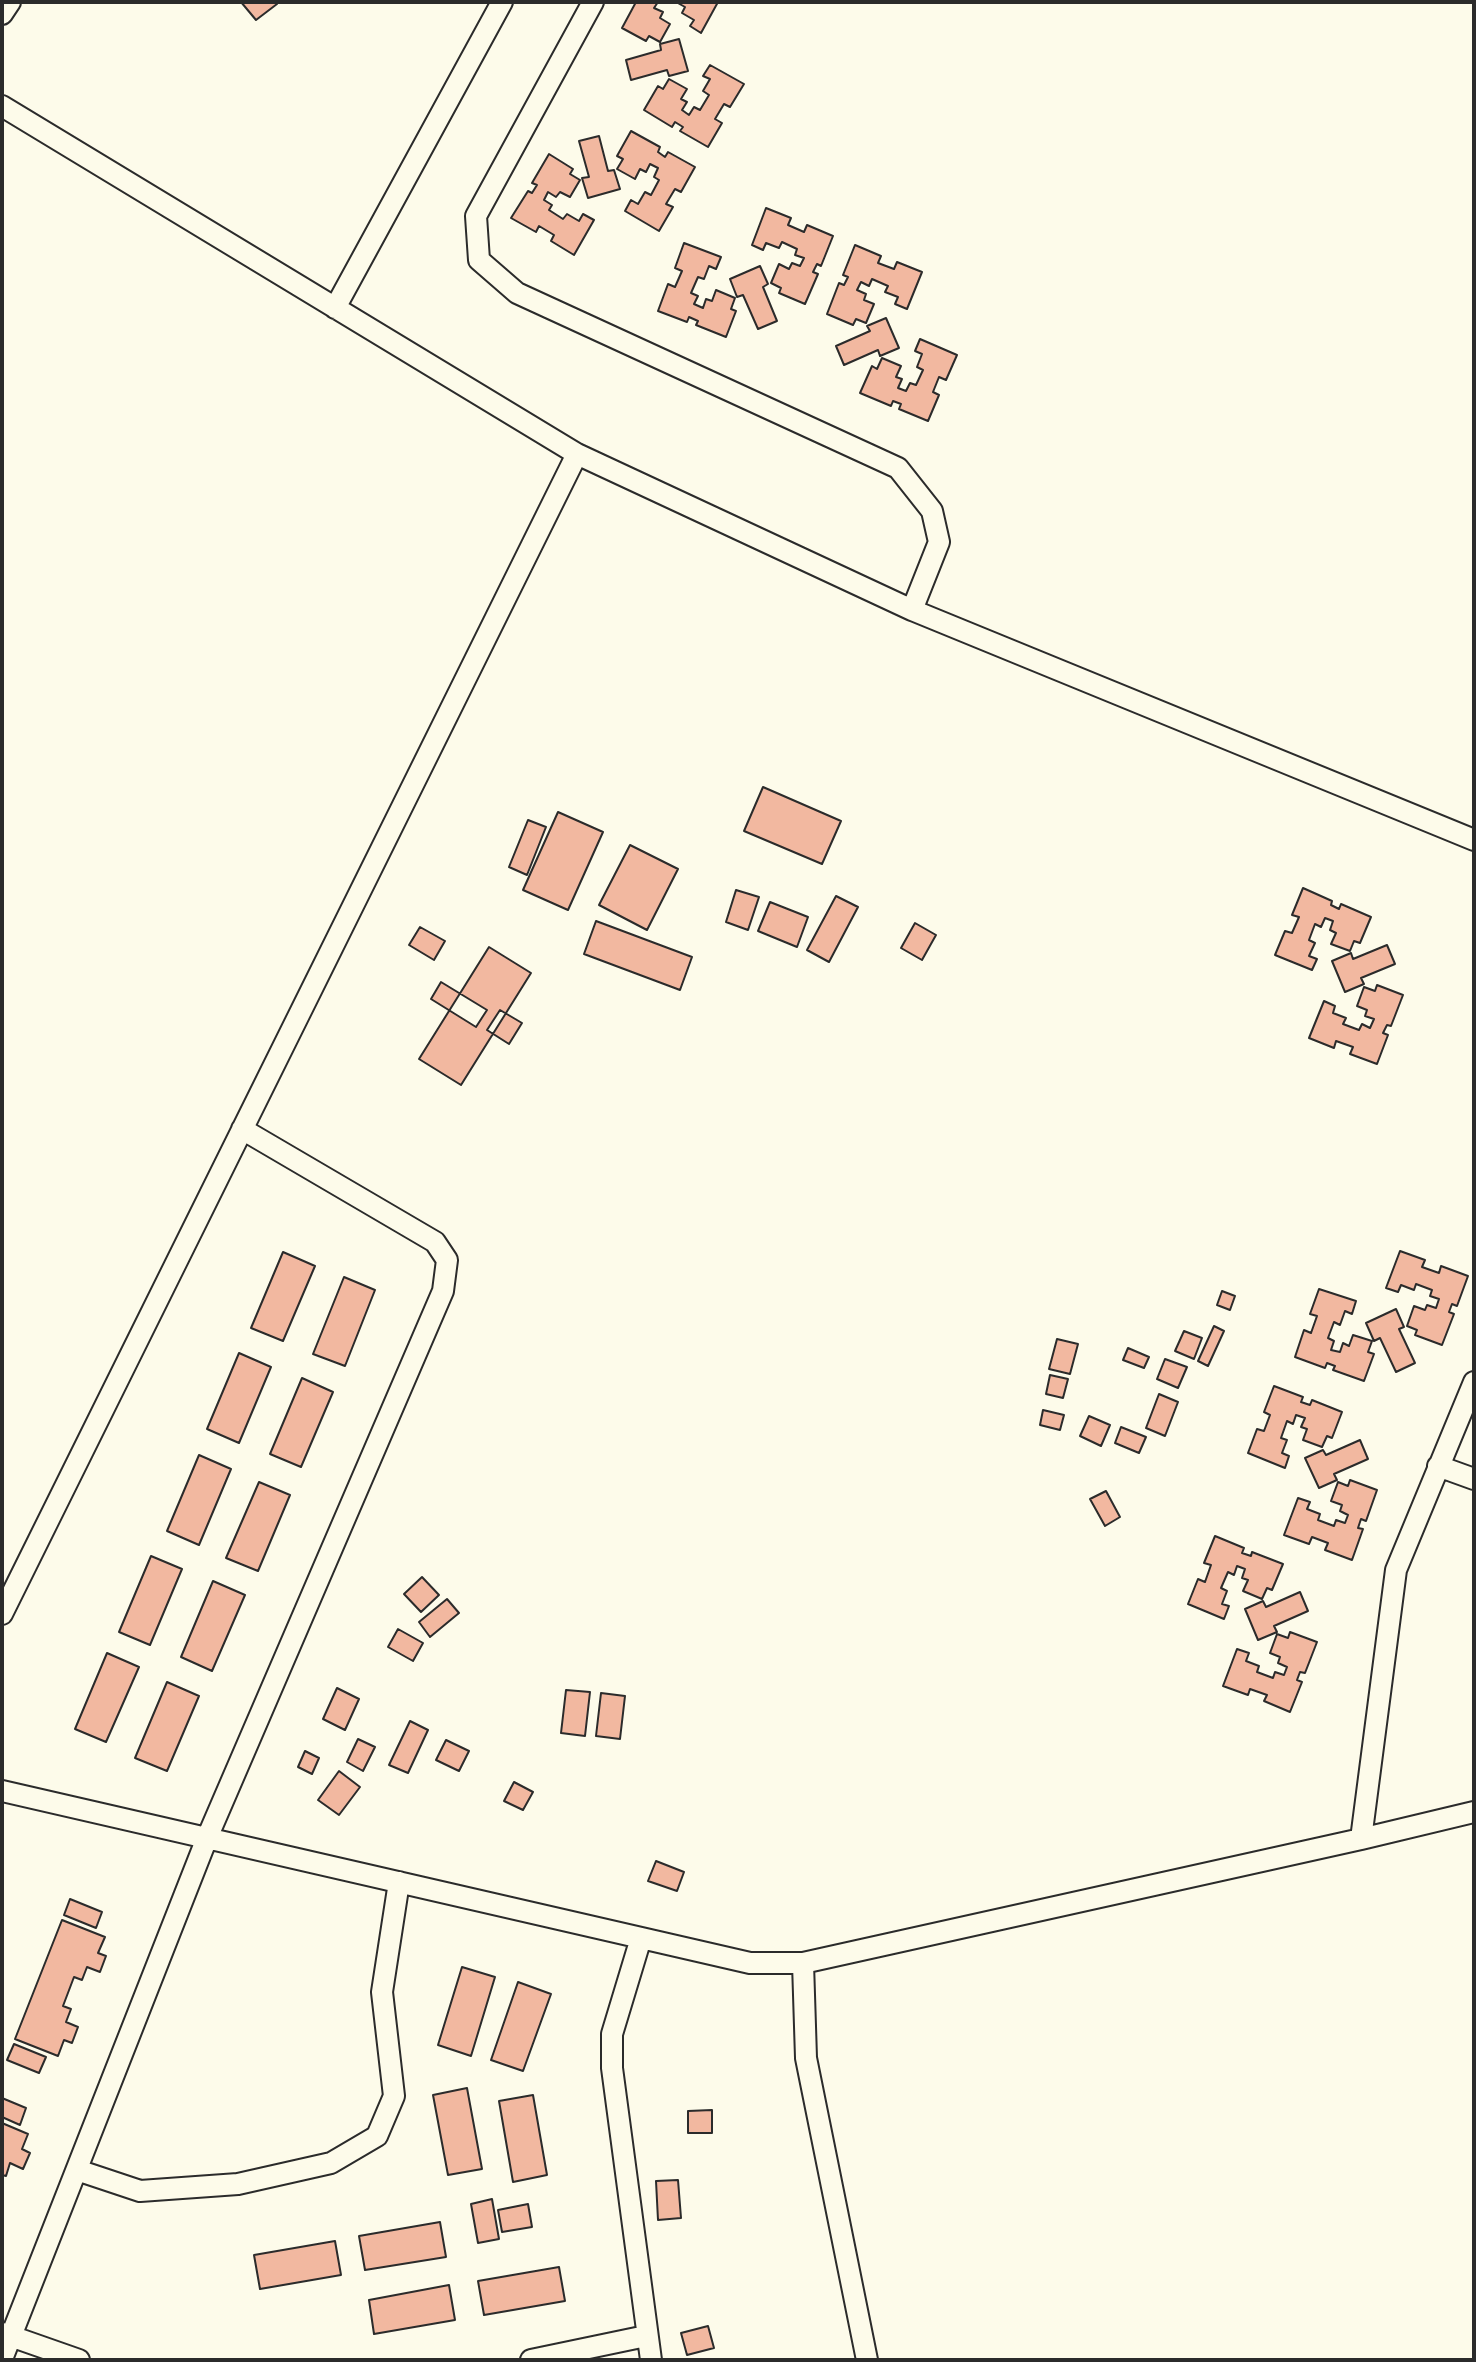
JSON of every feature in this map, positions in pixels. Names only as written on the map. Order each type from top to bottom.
[{"type":"street","points":[[2,14],[10,2]]},
{"type":"street","points":[[335,308],[502,2]]},
{"type":"street","points":[[593,2],[476,216],[479,260],[517,293],[898,468],[932,511],[939,542],[912,610]]},
{"type":"street","points":[[2,106],[577,454],[912,610],[1474,840]]},
{"type":"street","points":[[2,1614],[577,454]]},
{"type":"street","points":[[2,2359],[6,2335],[77,2170],[207,1838],[443,1291],[447,1260],[435,1242],[242,1129]]},
{"type":"street","points":[[1361,1839],[1396,1570],[1474,1382]]},
{"type":"street","points":[[1438,1466],[1474,1479]]},
{"type":"street","points":[[2,1791],[750,1963],[803,1963],[1474,1812]]},
{"type":"street","points":[[77,2170],[140,2191],[238,2184],[331,2163],[377,2136],[394,2096],[382,1992],[399,1882]]},
{"type":"street","points":[[641,1938],[612,2034],[612,2068],[651,2360]]},
{"type":"street","points":[[803,1963],[806,2058],[867,2360]]},
{"type":"street","points":[[6,2335],[79,2360]]},
{"type":"street","points":[[531,2360],[646,2336]]},
{"type":"building","points":[[241,2],[275,2],[277,4],[256,20]]},
{"type":"building","points":[[636,2],[658,2],[654,8],[663,12],[660,18],[670,24],[660,42],[649,36],[646,41],[622,28]]},
{"type":"building","points":[[676,2],[718,2],[701,33],[690,26],[694,20],[682,13],[685,7]]},
{"type":"building","points":[[679,39],[688,71],[669,76],[667,70],[631,80],[626,60],[661,50],[660,44]]},
{"type":"building","points":[[710,65],[744,84],[730,107],[724,104],[715,119],[722,123],[708,147],[680,131],[683,127],[675,122],[672,127],[644,110],[658,86],[663,89],[669,79],[687,89],[681,99],[687,102],[682,110],[689,115],[694,107],[700,110],[709,95],[703,91],[710,79],[703,76]]},
{"type":"building","points":[[631,131],[660,147],[658,152],[665,157],[668,152],[695,167],[681,192],[675,189],[666,204],[673,207],[659,231],[625,211],[631,200],[638,204],[645,192],[651,195],[659,180],[654,177],[658,168],[650,164],[646,172],[640,169],[635,179],[617,169],[623,159],[617,156]]},
{"type":"building","points":[[599,136],[608,171],[614,170],[620,189],[588,198],[582,178],[589,177],[579,141]]},
{"type":"building","points":[[549,154],[573,169],[570,174],[580,180],[570,197],[560,192],[556,197],[548,192],[544,200],[552,205],[549,210],[563,219],[567,214],[579,221],[583,214],[594,220],[574,255],[551,241],[554,235],[539,226],[536,232],[511,218],[528,191],[532,193],[537,185],[532,183]]},
{"type":"building","points":[[766,208],[791,218],[788,225],[804,232],[807,225],[833,236],[821,266],[817,264],[813,272],[818,274],[805,304],[779,293],[781,288],[771,283],[779,264],[789,269],[792,263],[800,266],[804,258],[795,255],[797,249],[782,242],[779,248],[766,243],[763,250],[752,245]]},
{"type":"building","points":[[684,243],[721,257],[716,269],[709,266],[704,279],[698,277],[691,293],[698,296],[694,304],[703,308],[706,299],[712,301],[716,290],[735,298],[731,309],[736,311],[726,337],[696,325],[698,321],[689,317],[687,322],[658,311],[668,284],[675,287],[682,271],[675,268]]},
{"type":"building","points":[[855,245],[881,256],[878,263],[894,269],[897,262],[922,272],[907,309],[895,304],[898,297],[885,292],[888,286],[872,279],[869,286],[861,282],[857,290],[866,294],[864,300],[874,304],[866,323],[856,319],[853,325],[827,314],[839,283],[844,285],[848,277],[843,275]]},
{"type":"building","points":[[760,266],[768,284],[763,287],[777,321],[758,329],[743,295],[737,297],[730,279]]},
{"type":"building","points":[[886,318],[899,348],[880,356],[878,350],[844,365],[836,346],[870,331],[867,326]]},
{"type":"building","points":[[920,339],[957,355],[946,380],[939,377],[933,392],[939,395],[928,421],[899,409],[901,404],[893,401],[891,406],[860,393],[872,366],[877,369],[882,358],[901,366],[896,377],[902,379],[898,388],[906,391],[910,383],[916,385],[923,370],[917,367],[922,354],[915,351]]},
{"type":"building","points":[[763,787],[841,821],[822,864],[744,831]]},
{"type":"building","points":[[558,812],[603,832],[568,910],[523,890]]},
{"type":"building","points":[[528,820],[546,827],[527,875],[509,867]]},
{"type":"building","points":[[630,845],[678,869],[647,930],[599,905]]},
{"type":"building","points":[[1303,888],[1332,901],[1331,905],[1339,909],[1341,904],[1371,917],[1360,943],[1354,941],[1350,951],[1331,944],[1336,933],[1330,930],[1333,921],[1325,918],[1321,927],[1315,924],[1309,940],[1315,943],[1309,956],[1317,959],[1312,970],[1275,955],[1285,931],[1292,933],[1299,917],[1292,915]]},
{"type":"building","points":[[736,890],[759,897],[748,930],[726,922]]},
{"type":"building","points":[[836,896],[858,907],[829,962],[807,950]]},
{"type":"building","points":[[770,902],[808,917],[797,947],[758,931]]},
{"type":"building","points":[[596,921],[692,957],[680,990],[584,954]]},
{"type":"building","points":[[915,923],[936,935],[922,960],[901,948]]},
{"type":"building","points":[[420,927],[445,941],[434,960],[409,945]]},
{"type":"building","points":[[1387,945],[1395,964],[1361,978],[1364,984],[1345,992],[1332,961],[1351,953],[1353,959]]},
{"type":"building","points":[[489,947],[531,973],[461,1085],[419,1059]]},
{"type":"building","points":[[441,982],[487,1010],[476,1027],[431,999]]},
{"type":"building","points":[[1377,985],[1403,995],[1391,1026],[1387,1025],[1383,1033],[1388,1035],[1377,1064],[1350,1054],[1353,1047],[1336,1041],[1334,1048],[1309,1038],[1324,1001],[1335,1006],[1333,1013],[1346,1018],[1343,1024],[1359,1030],[1362,1024],[1370,1028],[1374,1019],[1365,1016],[1367,1010],[1357,1006],[1364,987],[1375,991]]},
{"type":"building","points":[[500,1010],[522,1023],[509,1044],[487,1030]]},
{"type":"building","points":[[1400,1251],[1425,1260],[1422,1267],[1439,1273],[1441,1266],[1468,1276],[1457,1306],[1452,1304],[1449,1312],[1454,1314],[1442,1345],[1415,1335],[1417,1330],[1407,1326],[1414,1306],[1425,1310],[1427,1305],[1436,1308],[1439,1299],[1430,1296],[1432,1290],[1416,1284],[1414,1290],[1401,1285],[1398,1292],[1386,1288]]},
{"type":"building","points":[[283,1252],[315,1266],[283,1341],[251,1328]]},
{"type":"building","points":[[344,1277],[375,1290],[345,1366],[313,1354]]},
{"type":"building","points":[[1319,1289],[1356,1301],[1352,1314],[1345,1311],[1340,1325],[1334,1322],[1328,1338],[1334,1341],[1331,1350],[1340,1352],[1343,1343],[1349,1346],[1353,1335],[1372,1341],[1368,1352],[1374,1354],[1364,1381],[1333,1370],[1335,1366],[1327,1363],[1325,1368],[1295,1357],[1304,1330],[1311,1333],[1317,1316],[1310,1314]]},
{"type":"building","points":[[1222,1291],[1235,1296],[1230,1310],[1217,1305]]},
{"type":"building","points":[[1396,1309],[1404,1327],[1399,1329],[1415,1363],[1396,1372],[1380,1338],[1374,1341],[1366,1323]]},
{"type":"building","points":[[1214,1326],[1224,1331],[1208,1366],[1198,1361]]},
{"type":"building","points":[[1184,1331],[1202,1338],[1194,1359],[1175,1351]]},
{"type":"building","points":[[1057,1339],[1078,1344],[1070,1374],[1049,1369]]},
{"type":"building","points":[[1128,1348],[1149,1357],[1144,1368],[1123,1360]]},
{"type":"building","points":[[239,1353],[271,1367],[239,1443],[207,1429]]},
{"type":"building","points":[[1165,1359],[1187,1367],[1178,1388],[1157,1379]]},
{"type":"building","points":[[1050,1375],[1068,1379],[1063,1398],[1046,1394]]},
{"type":"building","points":[[302,1378],[333,1392],[301,1467],[270,1454]]},
{"type":"building","points":[[1274,1386],[1303,1397],[1301,1402],[1310,1405],[1312,1400],[1342,1412],[1332,1438],[1327,1436],[1322,1447],[1303,1440],[1307,1429],[1301,1427],[1305,1418],[1296,1415],[1293,1424],[1287,1421],[1281,1438],[1287,1440],[1282,1453],[1289,1456],[1285,1468],[1248,1453],[1257,1429],[1264,1431],[1270,1415],[1264,1412]]},
{"type":"building","points":[[1159,1394],[1178,1402],[1165,1436],[1146,1428]]},
{"type":"building","points":[[1043,1410],[1064,1415],[1060,1430],[1040,1425]]},
{"type":"building","points":[[1089,1416],[1110,1425],[1101,1446],[1080,1436]]},
{"type":"building","points":[[1121,1427],[1146,1437],[1139,1453],[1115,1443]]},
{"type":"building","points":[[1360,1440],[1368,1459],[1334,1474],[1337,1480],[1319,1488],[1305,1458],[1323,1450],[1326,1455]]},
{"type":"building","points":[[199,1455],[231,1469],[199,1545],[167,1531]]},
{"type":"building","points":[[1350,1480],[1377,1490],[1366,1521],[1361,1519],[1358,1528],[1363,1529],[1352,1560],[1325,1550],[1328,1543],[1312,1537],[1309,1544],[1284,1535],[1298,1498],[1310,1502],[1307,1509],[1320,1514],[1318,1520],[1334,1526],[1336,1520],[1345,1523],[1348,1515],[1340,1511],[1342,1505],[1331,1501],[1338,1482],[1348,1486]]},
{"type":"building","points":[[259,1482],[290,1495],[258,1571],[226,1558]]},
{"type":"building","points":[[1106,1491],[1120,1517],[1105,1526],[1090,1499]]},
{"type":"building","points":[[1215,1536],[1244,1548],[1242,1553],[1251,1556],[1252,1552],[1283,1564],[1272,1590],[1267,1588],[1262,1599],[1243,1591],[1248,1580],[1242,1578],[1245,1569],[1237,1566],[1234,1575],[1228,1572],[1221,1588],[1227,1591],[1222,1604],[1229,1606],[1224,1619],[1188,1604],[1198,1579],[1205,1582],[1211,1565],[1204,1563]]},
{"type":"building","points":[[151,1556],[182,1569],[150,1645],[119,1632]]},
{"type":"building","points":[[422,1577],[439,1595],[421,1612],[404,1594]]},
{"type":"building","points":[[213,1581],[245,1595],[212,1671],[181,1657]]},
{"type":"building","points":[[1300,1592],[1308,1611],[1274,1626],[1277,1632],[1258,1640],[1245,1609],[1263,1601],[1266,1607]]},
{"type":"building","points":[[447,1599],[459,1613],[430,1637],[419,1622]]},
{"type":"building","points":[[398,1629],[423,1643],[413,1661],[388,1647]]},
{"type":"building","points":[[1290,1632],[1317,1642],[1305,1673],[1300,1672],[1297,1680],[1302,1682],[1290,1712],[1264,1701],[1267,1695],[1250,1689],[1248,1695],[1223,1686],[1237,1649],[1249,1653],[1246,1661],[1259,1666],[1257,1672],[1273,1678],[1275,1672],[1284,1675],[1287,1667],[1278,1663],[1280,1657],[1270,1653],[1277,1634],[1288,1638]]},
{"type":"building","points":[[107,1653],[139,1667],[106,1742],[75,1729]]},
{"type":"building","points":[[167,1682],[199,1696],[167,1771],[135,1758]]},
{"type":"building","points":[[337,1688],[359,1699],[345,1730],[323,1719]]},
{"type":"building","points":[[566,1690],[590,1692],[585,1736],[561,1733]]},
{"type":"building","points":[[601,1693],[625,1696],[620,1739],[596,1736]]},
{"type":"building","points":[[410,1721],[428,1730],[408,1773],[389,1765]]},
{"type":"building","points":[[358,1739],[375,1747],[363,1771],[347,1762]]},
{"type":"building","points":[[446,1740],[469,1751],[459,1771],[436,1760]]},
{"type":"building","points":[[305,1751],[319,1758],[312,1774],[298,1767]]},
{"type":"building","points":[[339,1771],[360,1787],[339,1815],[318,1800]]},
{"type":"building","points":[[514,1782],[533,1792],[523,1810],[504,1801]]},
{"type":"building","points":[[656,1861],[684,1872],[677,1891],[648,1881]]},
{"type":"building","points":[[70,1899],[102,1912],[96,1928],[64,1915]]},
{"type":"building","points":[[62,1920],[105,1937],[98,1953],[106,1956],[100,1972],[87,1967],[82,1980],[74,1977],[63,2006],[71,2009],[66,2022],[78,2027],[72,2043],[64,2040],[58,2056],[15,2039]]},
{"type":"building","points":[[462,1967],[495,1977],[471,2056],[438,2045]]},
{"type":"building","points":[[518,1982],[551,1994],[523,2071],[491,2060]]},
{"type":"building","points":[[14,2044],[46,2057],[39,2073],[7,2060]]},
{"type":"building","points":[[467,2088],[482,2169],[448,2175],[433,2095]]},
{"type":"building","points":[[533,2095],[547,2175],[513,2182],[499,2101]]},
{"type":"building","points":[[2,2098],[26,2108],[20,2125],[2,2117]]},
{"type":"building","points":[[712,2110],[712,2133],[688,2133],[688,2111]]},
{"type":"building","points":[[2,2123],[28,2134],[22,2149],[30,2153],[23,2169],[10,2163],[6,2176],[2,2175]]},
{"type":"building","points":[[678,2180],[681,2218],[658,2220],[656,2181]]},
{"type":"building","points":[[492,2199],[499,2239],[478,2243],[471,2204]]},
{"type":"building","points":[[528,2204],[532,2227],[502,2232],[498,2210]]},
{"type":"building","points":[[440,2222],[446,2257],[365,2270],[359,2236]]},
{"type":"building","points":[[335,2241],[341,2275],[260,2289],[254,2255]]},
{"type":"building","points":[[559,2267],[565,2301],[484,2315],[478,2281]]},
{"type":"building","points":[[449,2285],[455,2320],[374,2334],[369,2300]]},
{"type":"building","points":[[708,2326],[714,2348],[687,2355],[681,2333]]}]
